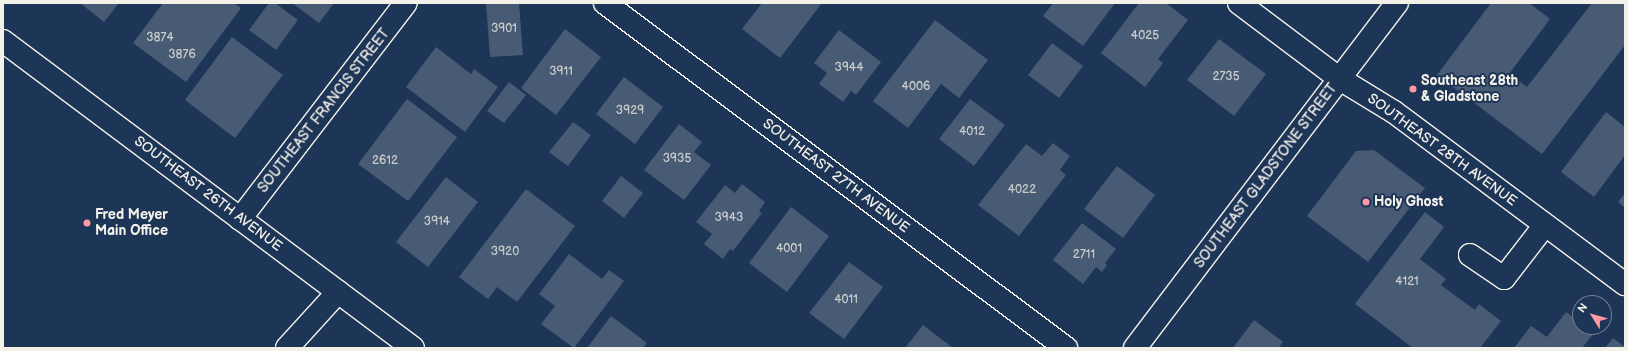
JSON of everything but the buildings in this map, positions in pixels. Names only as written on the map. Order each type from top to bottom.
[{"type":"street","name":"SOUTHEAST FRANCIS STREET","points":[[240,219],[406,3]]},
{"type":"street","name":"SOUTHEAST 27TH AVENUE","points":[[605,3],[1066,348]]},
{"type":"street","name":"SOUTHEAST 28TH AVENUE","points":[[1239,3],[1340,79],[1394,112],[1625,284]]},
{"type":"street","name":"SOUTHEAST GLADSTONE STREET","points":[[1135,348],[1397,3]]},
{"type":"street","name":"SOUTHEAST 26TH AVENUE","points":[[3,41],[338,292],[407,346]]},
{"type":"street","points":[[1470,255],[1504,278],[1545,225]]},
{"type":"street","points":[[287,348],[338,292]]},
{"type":"place","name":"Southeast 28th & Gladstone","points":[[1413,89]]},
{"type":"place","name":"Holy Ghost","points":[[1366,202]]},
{"type":"place","name":"Fred Meyer Main Office","points":[[87,223]]}]
